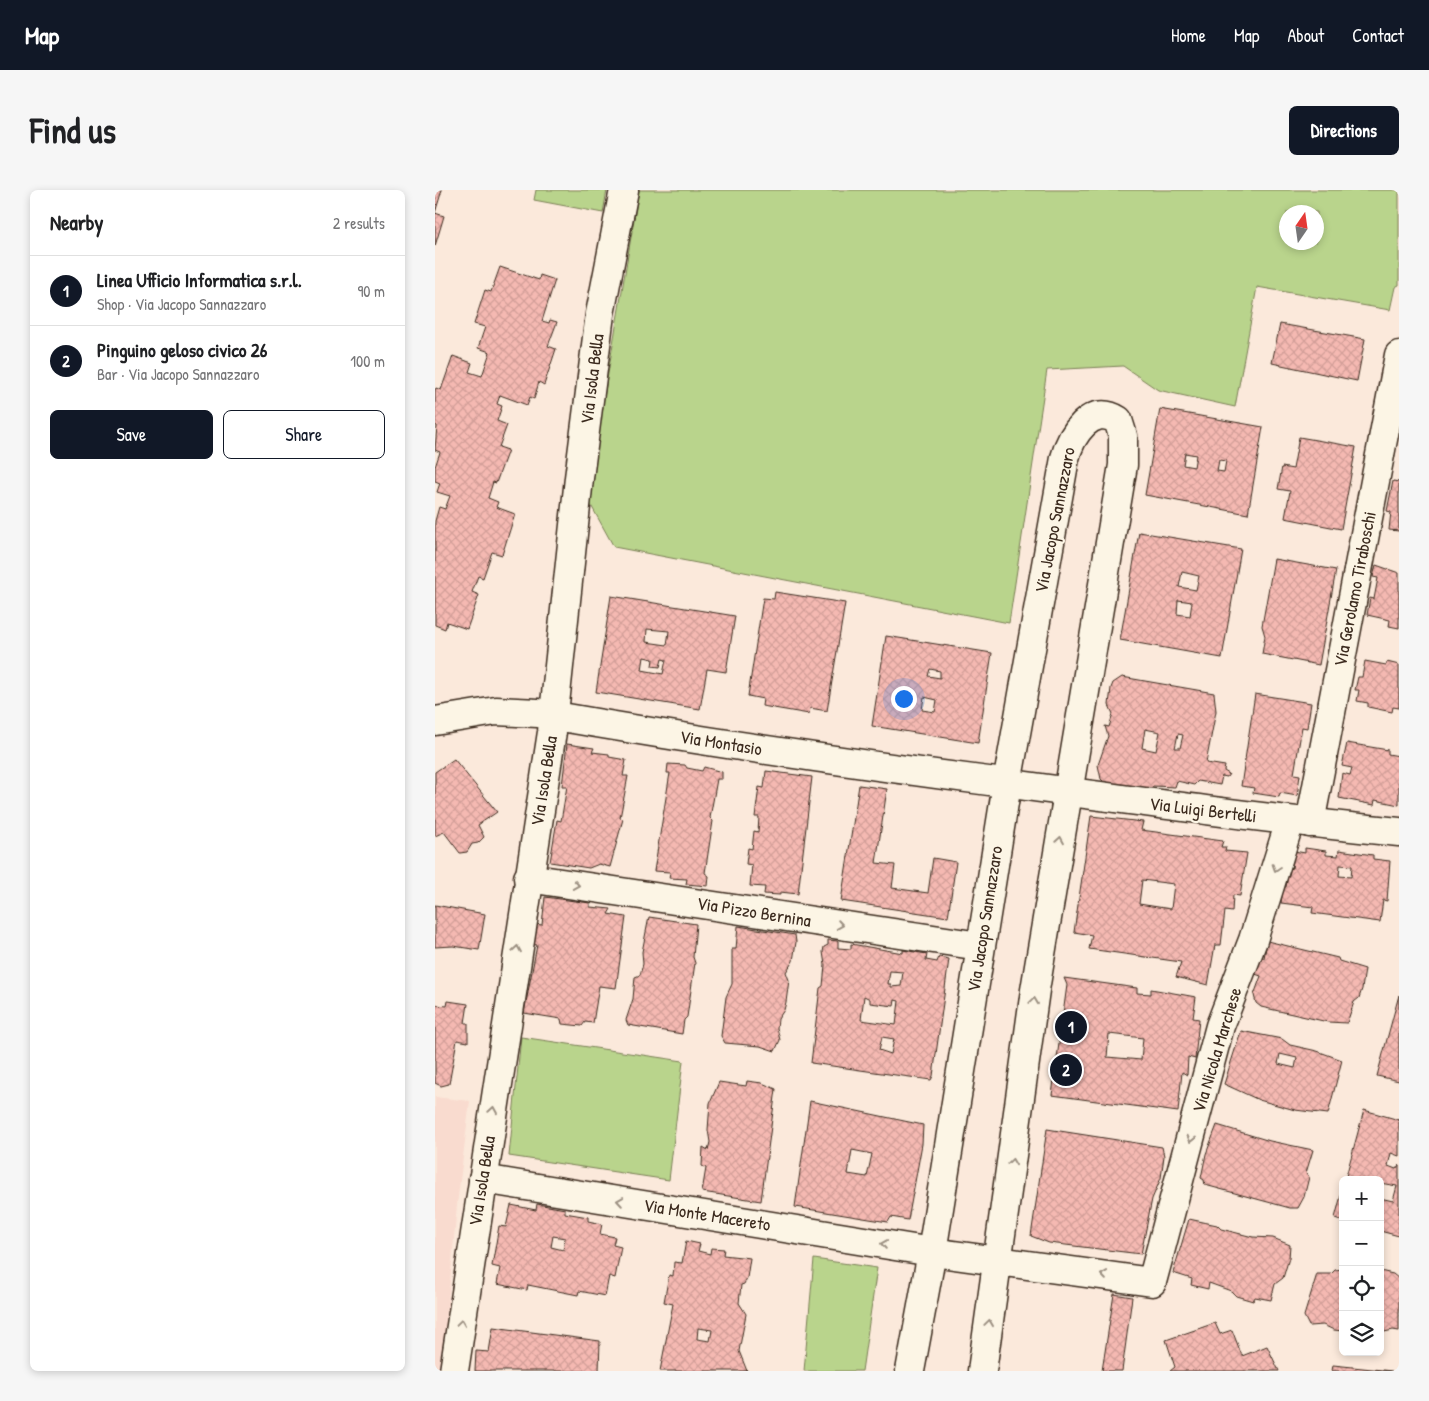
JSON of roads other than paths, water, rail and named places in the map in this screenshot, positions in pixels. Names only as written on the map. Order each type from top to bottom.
[{"type":"street","name":"Via Isola Bella","points":[[454,1371],[553,716],[579,478],[600,314],[624,190]]},
{"type":"street","name":"Via Gerolamo Tiraboschi","points":[[1300,822],[1399,355]]},
{"type":"street","name":"Via Jacopo Sannazzaro","points":[[910,1371],[932,1252],[1007,784],[1065,458],[1077,430],[1091,418],[1105,415],[1118,420],[1122,430],[1123,465],[1035,990],[982,1371]]},
{"type":"street","name":"Via Montasio","points":[[435,720],[497,711],[553,716],[787,754],[1007,784]]},
{"type":"street","name":"Via Luigi Bertelli","points":[[1007,784],[1300,822],[1399,832]]},
{"type":"street","name":"Via Nicola Marchese","points":[[1152,1282],[1220,1026],[1300,822]]},
{"type":"street","name":"Via Pizzo Bernina","points":[[528,878],[980,946]]},
{"type":"street","name":"Via Monte Macereto","points":[[483,1179],[932,1252],[1152,1282]]},
{"type":"place","name":"Linea Ufficio Informatica s.r.l.","points":[[1071,1027]]},
{"type":"place","name":"Pinguino geloso civico 26","points":[[1066,1070]]}]
